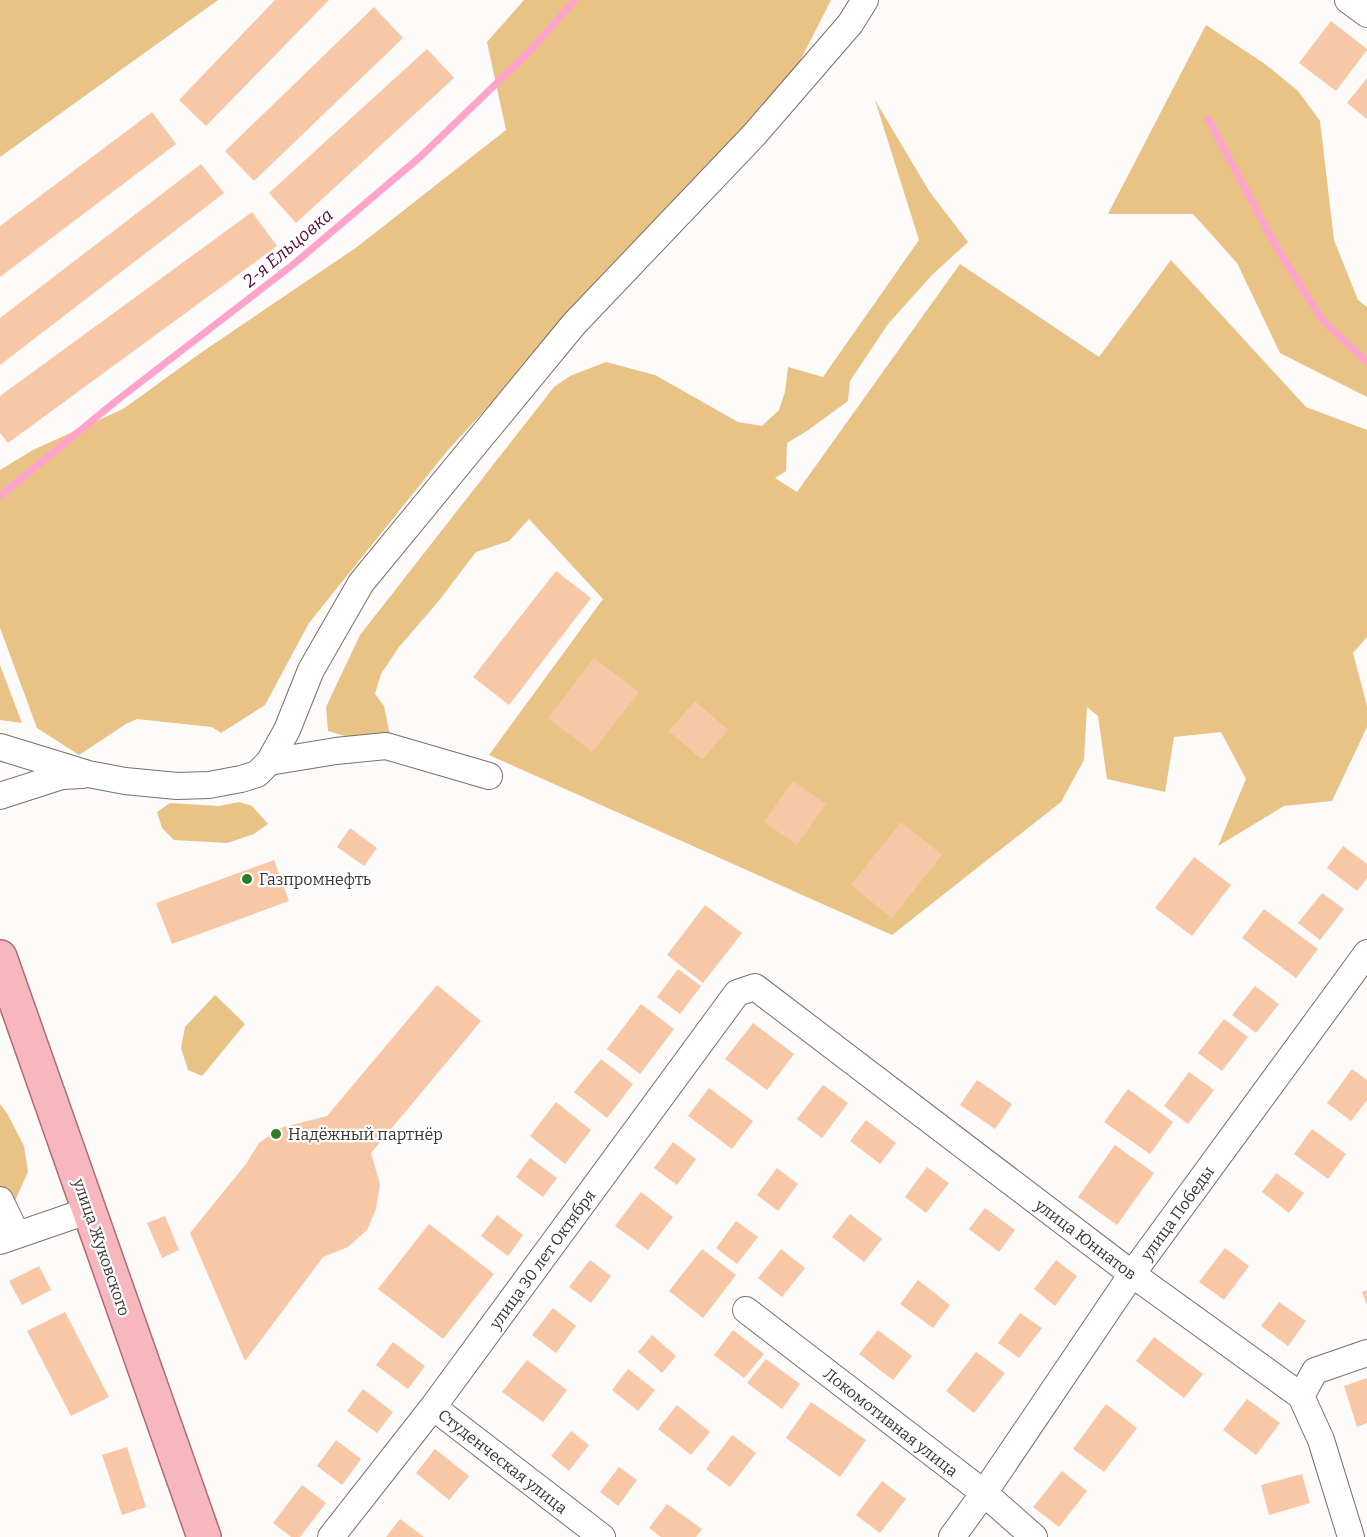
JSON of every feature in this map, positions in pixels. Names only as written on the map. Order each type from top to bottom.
[{"type":"main road","name":"улица Жуковского","points":[[0,957],[204,1537]]},
{"type":"street","points":[[0,747],[88,774],[125,781],[177,786],[209,785],[257,774],[269,762],[286,730],[310,670],[361,583],[574,324],[754,135],[850,24],[865,0]]},
{"type":"street","points":[[1348,0],[1367,14]]},
{"type":"street","points":[[269,762],[336,751],[386,746],[489,776]]},
{"type":"street","points":[[0,796],[62,776],[88,774]]},
{"type":"street","name":"улица Победы","points":[[952,1537],[1132,1274],[1367,952]]},
{"type":"street","name":"улица Юннатов","points":[[755,987],[1132,1274],[1301,1396],[1321,1440],[1351,1537]]},
{"type":"street","name":"улица 30 лет Октября","points":[[332,1537],[433,1407],[736,993],[755,987]]},
{"type":"street","points":[[0,1200],[8,1238],[90,1210]]},
{"type":"street","name":"Локомотивная улица","points":[[746,1310],[984,1493],[1034,1537]]},
{"type":"street","points":[[1301,1396],[1315,1371],[1367,1353]]},
{"type":"street","name":"Студенческая улица","points":[[433,1407],[602,1537]]},
{"type":"shaded area","points":[[0,0],[218,0],[0,157]]},
{"type":"shaded area","points":[[524,0],[831,0],[792,77],[448,450],[309,623],[265,705],[221,733],[212,727],[137,719],[79,755],[37,728],[0,628],[0,470],[33,450],[123,409],[202,352],[357,247],[506,130],[487,42]]},
{"type":"shaded area","points":[[1206,25],[1265,64],[1298,91],[1320,121],[1334,240],[1358,300],[1367,307],[1367,397],[1280,353],[1237,263],[1193,214],[1108,214]]},
{"type":"shaded area","points":[[875,100],[929,191],[968,242],[932,275],[888,324],[850,381],[848,401],[787,443],[786,471],[775,478],[797,492],[960,264],[1099,357],[1171,260],[1306,407],[1367,430],[1367,637],[1353,653],[1367,706],[1367,727],[1332,801],[1284,806],[1218,846],[1246,779],[1221,732],[1174,737],[1165,792],[1107,779],[1098,716],[1087,707],[1084,760],[1061,802],[892,935],[489,755],[603,599],[529,519],[509,541],[476,552],[437,603],[399,647],[381,674],[375,694],[384,706],[390,735],[369,743],[328,731],[326,707],[360,635],[554,387],[570,376],[606,362],[655,375],[738,422],[762,426],[779,410],[785,392],[788,367],[823,377],[919,240]]},
{"type":"shaded area","points":[[0,665],[22,723],[0,720]]},
{"type":"shaded area","points":[[239,802],[252,806],[268,824],[254,834],[227,843],[174,840],[162,828],[157,812],[170,803],[219,806]]},
{"type":"shaded area","points":[[215,995],[245,1024],[202,1076],[188,1070],[181,1048],[185,1027]]},
{"type":"shaded area","points":[[0,1104],[24,1146],[28,1172],[14,1203],[0,1188]]},
{"type":"building","points":[[275,0],[329,0],[206,126],[179,100]]},
{"type":"building","points":[[374,7],[403,38],[254,181],[225,151]]},
{"type":"building","points":[[1331,21],[1367,49],[1336,91],[1299,63]]},
{"type":"building","points":[[427,49],[454,78],[296,223],[269,193]]},
{"type":"building","points":[[1367,78],[1367,119],[1347,103]]},
{"type":"building","points":[[152,112],[176,144],[0,277],[0,226]]},
{"type":"building","points":[[201,164],[224,193],[0,365],[0,318]]},
{"type":"building","points":[[252,212],[277,246],[8,443],[0,433],[0,396]]},
{"type":"building","points":[[556,571],[591,598],[509,705],[473,677]]},
{"type":"building","points":[[594,658],[639,692],[592,752],[548,718]]},
{"type":"building","points":[[695,701],[728,730],[702,760],[669,731]]},
{"type":"building","points":[[793,781],[826,804],[797,845],[764,822]]},
{"type":"building","points":[[901,822],[942,855],[892,918],[851,885]]},
{"type":"building","points":[[350,828],[377,848],[364,866],[337,847]]},
{"type":"building","points":[[1343,846],[1367,864],[1367,878],[1357,891],[1327,868]]},
{"type":"building","points":[[1194,857],[1231,885],[1192,936],[1155,908]]},
{"type":"building","points":[[274,860],[289,901],[172,944],[156,903]]},
{"type":"building","points":[[1322,893],[1344,909],[1320,940],[1298,923]]},
{"type":"building","points":[[705,905],[742,933],[703,983],[667,955]]},
{"type":"building","points":[[1264,909],[1318,949],[1296,978],[1242,938]]},
{"type":"building","points":[[678,969],[701,986],[680,1014],[657,997]]},
{"type":"building","points":[[437,985],[481,1021],[371,1153],[380,1184],[376,1209],[367,1230],[348,1247],[323,1257],[245,1361],[190,1233],[246,1164],[259,1143],[280,1128],[327,1116]]},
{"type":"building","points":[[1255,986],[1279,1004],[1256,1033],[1232,1015]]},
{"type":"building","points":[[641,1004],[674,1029],[640,1074],[607,1049]]},
{"type":"building","points":[[1224,1019],[1248,1037],[1222,1071],[1198,1053]]},
{"type":"building","points":[[753,1023],[794,1054],[767,1090],[725,1059]]},
{"type":"building","points":[[601,1059],[633,1084],[607,1118],[574,1092]]},
{"type":"building","points":[[1352,1069],[1367,1080],[1367,1100],[1351,1121],[1327,1103]]},
{"type":"building","points":[[1189,1072],[1214,1090],[1188,1124],[1164,1106]]},
{"type":"building","points":[[977,1080],[1012,1104],[995,1129],[960,1105]]},
{"type":"building","points":[[823,1085],[848,1103],[822,1138],[797,1119]]},
{"type":"building","points":[[709,1088],[753,1121],[732,1149],[688,1116]]},
{"type":"building","points":[[1128,1089],[1173,1122],[1150,1154],[1104,1122]]},
{"type":"building","points":[[556,1102],[591,1130],[565,1164],[530,1136]]},
{"type":"building","points":[[866,1120],[896,1143],[880,1164],[850,1141]]},
{"type":"building","points":[[1312,1129],[1346,1154],[1328,1179],[1294,1154]]},
{"type":"building","points":[[673,1142],[696,1159],[677,1185],[654,1168]]},
{"type":"building","points":[[1115,1145],[1154,1173],[1117,1225],[1078,1197]]},
{"type":"building","points":[[530,1158],[557,1178],[543,1197],[516,1177]]},
{"type":"building","points":[[927,1167],[949,1183],[926,1213],[905,1197]]},
{"type":"building","points":[[777,1168],[798,1184],[778,1211],[757,1195]]},
{"type":"building","points":[[1276,1173],[1304,1193],[1289,1213],[1262,1192]]},
{"type":"building","points":[[641,1192],[673,1217],[648,1250],[615,1226]]},
{"type":"building","points":[[985,1208],[1015,1230],[999,1252],[969,1229]]},
{"type":"building","points":[[850,1214],[882,1239],[864,1262],[832,1237]]},
{"type":"building","points":[[497,1215],[523,1235],[508,1256],[481,1236]]},
{"type":"building","points":[[165,1216],[179,1250],[162,1258],[147,1223]]},
{"type":"building","points":[[736,1221],[758,1237],[737,1264],[716,1248]]},
{"type":"building","points":[[429,1224],[494,1274],[443,1339],[378,1289]]},
{"type":"building","points":[[1225,1248],[1249,1266],[1224,1300],[1199,1282]]},
{"type":"building","points":[[702,1249],[736,1275],[703,1318],[669,1291]]},
{"type":"building","points":[[781,1249],[805,1268],[782,1297],[758,1278]]},
{"type":"building","points":[[590,1260],[611,1276],[591,1303],[569,1287]]},
{"type":"building","points":[[1056,1260],[1077,1276],[1055,1306],[1034,1289]]},
{"type":"building","points":[[39,1266],[51,1290],[22,1305],[9,1281]]},
{"type":"building","points":[[918,1280],[950,1305],[933,1328],[900,1304]]},
{"type":"building","points":[[1367,1290],[1367,1305],[1362,1292]]},
{"type":"building","points":[[1279,1302],[1306,1321],[1288,1346],[1261,1326]]},
{"type":"building","points":[[553,1308],[576,1326],[556,1353],[532,1335]]},
{"type":"building","points":[[65,1312],[109,1397],[71,1416],[27,1331]]},
{"type":"building","points":[[1020,1313],[1042,1328],[1019,1358],[998,1343]]},
{"type":"building","points":[[733,1330],[764,1354],[744,1378],[714,1355]]},
{"type":"building","points":[[878,1330],[912,1356],[893,1380],[859,1354]]},
{"type":"building","points":[[652,1335],[676,1356],[662,1373],[638,1352]]},
{"type":"building","points":[[1154,1337],[1203,1374],[1184,1398],[1136,1361]]},
{"type":"building","points":[[393,1342],[425,1366],[408,1389],[376,1365]]},
{"type":"building","points":[[976,1352],[1005,1373],[974,1413],[946,1391]]},
{"type":"building","points":[[766,1359],[800,1384],[782,1409],[747,1383]]},
{"type":"building","points":[[527,1360],[567,1390],[543,1422],[502,1392]]},
{"type":"building","points":[[628,1369],[655,1390],[638,1411],[612,1390]]},
{"type":"building","points":[[1367,1378],[1367,1423],[1357,1427],[1344,1386]]},
{"type":"building","points":[[363,1389],[393,1412],[377,1433],[347,1411]]},
{"type":"building","points":[[1247,1399],[1280,1423],[1256,1455],[1223,1430]]},
{"type":"building","points":[[811,1402],[866,1440],[840,1477],[786,1438]]},
{"type":"building","points":[[1106,1404],[1137,1428],[1104,1472],[1073,1449]]},
{"type":"building","points":[[677,1405],[710,1432],[691,1455],[658,1429]]},
{"type":"building","points":[[571,1431],[589,1445],[569,1471],[551,1456]]},
{"type":"building","points":[[732,1435],[756,1453],[730,1487],[706,1469]]},
{"type":"building","points":[[336,1440],[361,1459],[342,1485],[317,1466]]},
{"type":"building","points":[[127,1447],[146,1507],[122,1515],[102,1455]]},
{"type":"building","points":[[435,1449],[469,1476],[449,1500],[416,1473]]},
{"type":"building","points":[[619,1467],[637,1480],[618,1506],[600,1492]]},
{"type":"building","points":[[1062,1471],[1087,1491],[1059,1527],[1033,1507]]},
{"type":"building","points":[[1302,1474],[1310,1503],[1269,1515],[1261,1485]]},
{"type":"building","points":[[882,1481],[906,1499],[880,1533],[856,1515]]},
{"type":"building","points":[[302,1485],[326,1503],[300,1537],[291,1537],[273,1523]]},
{"type":"building","points":[[667,1504],[702,1529],[696,1537],[661,1537],[649,1528]]},
{"type":"building","points":[[400,1519],[424,1537],[386,1537]]},
{"type":"waterway","name":"2-я Ельцовка","points":[[0,496],[116,401],[295,263],[420,157],[528,53],[575,0]]},
{"type":"waterway","points":[[1208,119],[1277,248],[1323,321],[1367,362]]},
{"type":"place","name":"Газпромнефть","points":[[247,879]]},
{"type":"place","name":"Надёжный партнёр","points":[[276,1134]]}]
